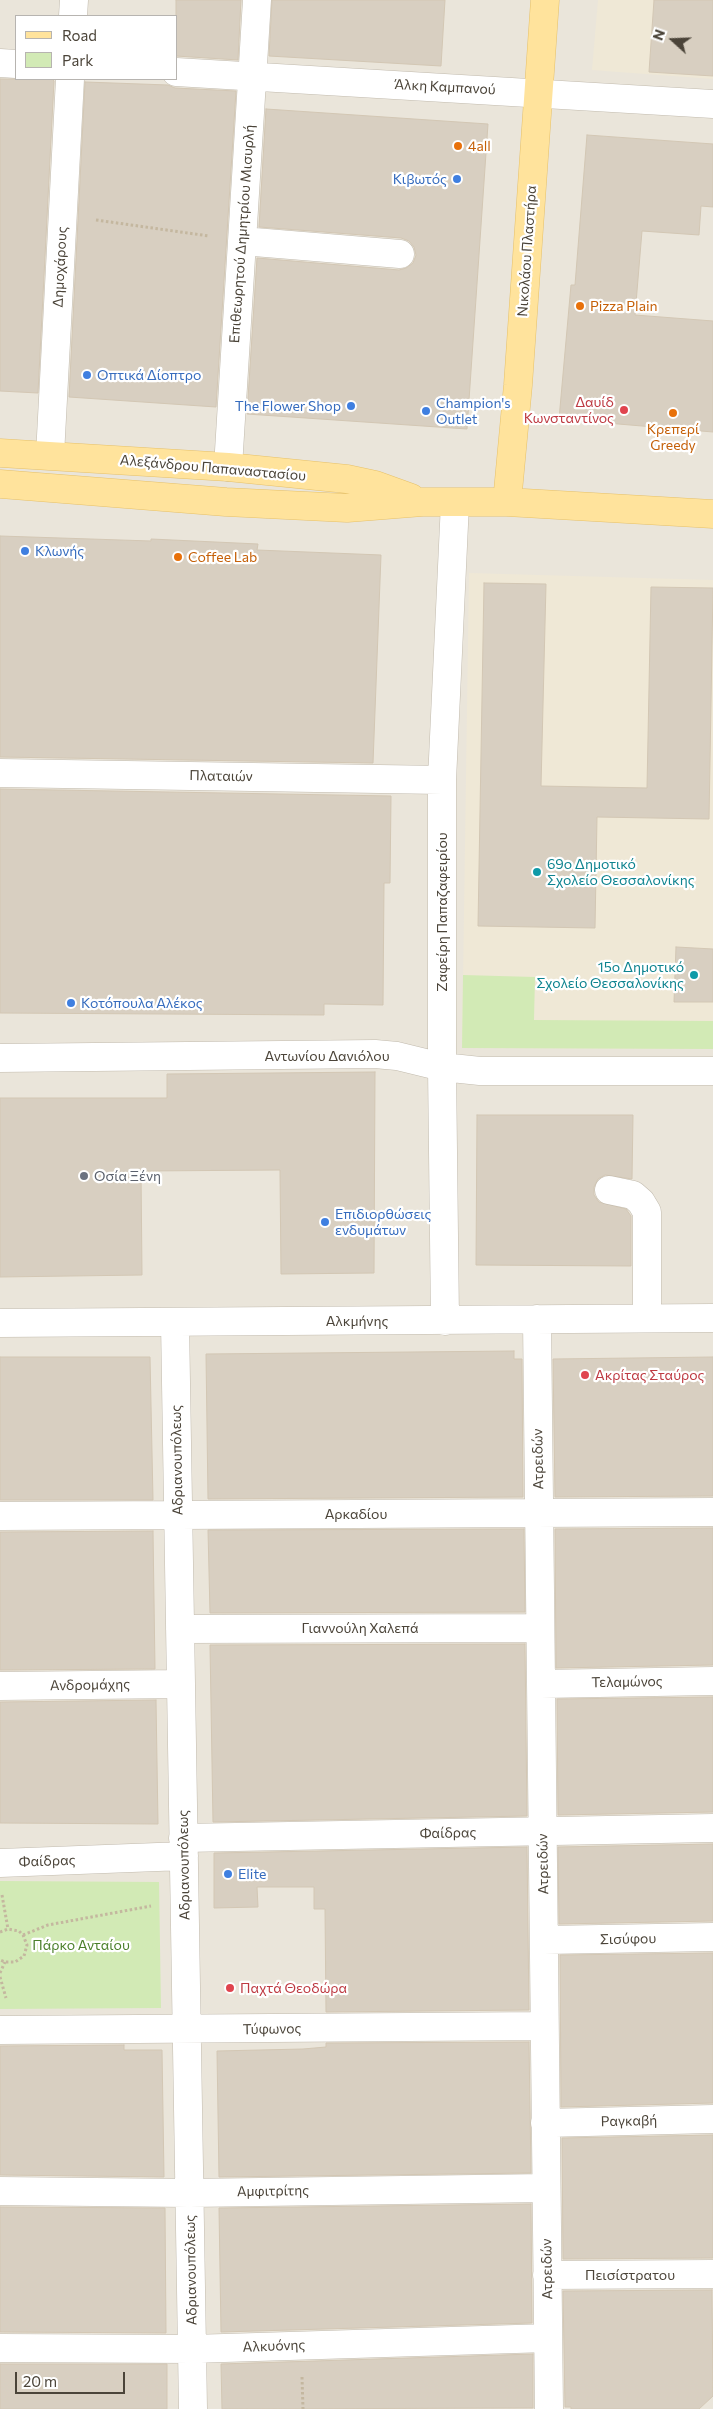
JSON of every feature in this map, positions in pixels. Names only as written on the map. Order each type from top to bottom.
[{"type":"main road","name":"Νικολάου Πλαστήρα","points":[[507,502],[516,412],[545,0]]},
{"type":"main road","name":"Αλεξάνδρου Παπαναστασίου","points":[[0,453],[228,467],[347,479],[375,485],[422,502]]},
{"type":"main road","name":"Αλεξάνδρου Παπαναστασίου","points":[[0,484],[226,502],[338,508],[422,502],[507,502],[713,514]]},
{"type":"street","points":[[73,15],[74,0]]},
{"type":"street","name":"Επιθεωρητού Δημητρίου Μισυρλή","points":[[228,467],[257,0]]},
{"type":"street","points":[[0,63],[15,64]]},
{"type":"street","name":"Άλκη Καμπανού","points":[[178,72],[538,92],[713,104]]},
{"type":"street","name":"Δημοχάρους","points":[[50,456],[70,80]]},
{"type":"street","points":[[242,241],[400,254]]},
{"type":"street","name":"Ζαφείρη Παπαζαφειρίου","points":[[445,1320],[442,1067],[442,780],[455,503]]},
{"type":"street","name":"Πλαταιών","points":[[0,773],[442,780]]},
{"type":"street","name":"Αντωνίου Δανιόλου","points":[[0,1058],[375,1054],[397,1056],[442,1067],[480,1071],[713,1071]]},
{"type":"street","points":[[609,1190],[633,1195],[641,1202],[647,1212],[647,1318]]},
{"type":"street","name":"Αλκμήνης","points":[[0,1323],[713,1318]]},
{"type":"street","name":"Ατρειδών","points":[[537,1319],[548,2409]]},
{"type":"street","name":"Αδριανουπόλεως","points":[[175,1322],[193,2409]]},
{"type":"street","name":"Αρκαδίου","points":[[0,1516],[713,1512]]},
{"type":"street","name":"Γιαννούλη Χαλεπά","points":[[180,1629],[540,1628]]},
{"type":"street","name":"Τελαμώνος","points":[[541,1684],[713,1681]]},
{"type":"street","name":"Ανδρομάχης","points":[[0,1686],[181,1684]]},
{"type":"street","name":"Φαίδρας","points":[[0,1863],[184,1847],[542,1831],[713,1828]]},
{"type":"street","name":"Σισύφου","points":[[544,1940],[713,1937]]},
{"type":"street","name":"Τύφωνος","points":[[0,2030],[544,2026]]},
{"type":"street","name":"Ραγκαβή","points":[[545,2124],[713,2119]]},
{"type":"street","name":"Αμφιτρίτης","points":[[0,2191],[189,2193],[546,2188]]},
{"type":"street","name":"Πεισίστρατου","points":[[547,2275],[713,2274]]},
{"type":"street","name":"Αλκυόνης","points":[[0,2348],[192,2349],[548,2338]]},
{"type":"path","points":[[63,216],[242,241]]},
{"type":"path","points":[[2,1891],[8,1929]]},
{"type":"path","points":[[23,1935],[48,1924],[86,1916],[145,1906],[184,1903]]},
{"type":"path","points":[[0,1932],[14,1929],[23,1935],[27,1945],[24,1956],[15,1962],[0,1960]]},
{"type":"path","points":[[0,1973],[5,1962]]},
{"type":"shaded area","points":[[0,0],[713,0],[713,2409],[0,2409]]},
{"type":"shaded area","points":[[598,0],[713,0],[713,79],[592,70]]},
{"type":"shaded area","points":[[469,573],[713,580],[713,1049],[462,1048]]},
{"type":"green space","points":[[463,975],[535,977],[534,1020],[713,1021],[713,1049],[462,1048]]},
{"type":"green space","name":"Πάρκο Ανταίου","points":[[0,1881],[159,1882],[161,2008],[0,2009]]},
{"type":"building","points":[[176,0],[241,0],[238,60],[178,56],[178,15],[176,15]]},
{"type":"building","points":[[272,0],[445,0],[441,66],[269,56]]},
{"type":"building","points":[[654,0],[713,0],[713,76],[649,72]]},
{"type":"building","points":[[0,79],[53,80],[38,393],[0,391]]},
{"type":"building","points":[[85,82],[168,85],[175,88],[236,91],[216,407],[69,397]]},
{"type":"building","points":[[266,109],[488,124],[467,429],[247,414],[257,258],[399,270],[413,263],[416,255],[414,247],[409,241],[401,238],[259,227]]},
{"type":"building","points":[[587,135],[713,144],[713,207],[701,206],[699,235],[642,231],[635,315],[713,321],[713,432],[559,419],[571,285],[575,285]]},
{"type":"building","points":[[0,536],[151,541],[151,539],[258,544],[257,550],[381,555],[373,763],[0,757]]},
{"type":"building","points":[[484,583],[546,584],[541,786],[647,788],[651,587],[713,588],[709,819],[597,817],[595,928],[478,926]]},
{"type":"building","points":[[0,789],[391,796],[390,883],[384,883],[383,1005],[324,1004],[324,1015],[0,1013]]},
{"type":"building","name":"15ο Δημοτικό Σχολείο Θεσσαλονίκης","points":[[676,947],[713,949],[713,1002],[674,1002]]},
{"type":"building","points":[[375,1072],[374,1273],[281,1274],[280,1170],[141,1171],[142,1275],[0,1277],[0,1098],[167,1098],[167,1074]]},
{"type":"building","points":[[477,1115],[633,1115],[632,1179],[605,1175],[598,1179],[594,1187],[594,1195],[599,1202],[626,1209],[631,1216],[631,1266],[476,1265]]},
{"type":"building","points":[[514,1351],[514,1359],[522,1359],[523,1497],[208,1499],[206,1354]]},
{"type":"building","points":[[0,1357],[150,1357],[153,1500],[0,1500]]},
{"type":"building","points":[[713,1357],[713,1496],[555,1497],[553,1359]]},
{"type":"building","points":[[713,1528],[713,1665],[556,1668],[555,1529]]},
{"type":"building","points":[[524,1529],[525,1612],[210,1613],[208,1530]]},
{"type":"building","points":[[153,1531],[155,1669],[0,1670],[0,1532]]},
{"type":"building","points":[[525,1644],[527,1816],[213,1822],[210,1645]]},
{"type":"building","points":[[713,1697],[713,1812],[558,1815],[557,1699]]},
{"type":"building","points":[[156,1700],[158,1824],[0,1823],[0,1702]]},
{"type":"building","points":[[713,1844],[713,1921],[559,1924],[558,1847]]},
{"type":"building","points":[[527,1847],[529,2010],[326,2012],[325,1909],[314,1909],[314,1887],[257,1887],[258,1907],[214,1908],[214,1853]]},
{"type":"building","points":[[713,1953],[713,2103],[561,2107],[560,1955]]},
{"type":"building","points":[[529,2042],[531,2173],[219,2177],[217,2051],[303,2049],[326,2047],[326,2043]]},
{"type":"building","points":[[124,2045],[124,2050],[162,2050],[164,2177],[0,2175],[0,2046]]},
{"type":"building","points":[[713,2135],[713,2258],[563,2259],[562,2138]]},
{"type":"building","points":[[531,2204],[532,2323],[221,2332],[219,2208]]},
{"type":"building","points":[[0,2207],[165,2208],[166,2333],[0,2332]]},
{"type":"building","points":[[712,2290],[713,2396],[699,2409],[571,2409],[571,2407],[565,2407],[563,2291]]},
{"type":"building","points":[[533,2354],[533,2408],[222,2409],[221,2364]]},
{"type":"building","points":[[0,2364],[167,2364],[167,2409],[0,2409]]},
{"type":"place","name":"4all","points":[[458,146]]},
{"type":"place","name":"Κιβωτός","points":[[457,179]]},
{"type":"place","name":"Pizza Plain","points":[[580,306]]},
{"type":"place","name":"Οπτικά Δίοπτρο","points":[[87,375]]},
{"type":"place","name":"The Flower Shop","points":[[351,406]]},
{"type":"place","name":"Δαυίδ Κωνσταντίνος","points":[[624,410]]},
{"type":"place","name":"Champion's Outlet","points":[[426,411]]},
{"type":"place","name":"Κρεπερί Greedy","points":[[673,413]]},
{"type":"place","name":"Κλωνής","points":[[25,551]]},
{"type":"place","name":"Coffee Lab","points":[[178,557]]},
{"type":"place","name":"69ο Δημοτικό Σχολείο Θεσσαλονίκης","points":[[537,872]]},
{"type":"place","name":"15ο Δημοτικό Σχολείο Θεσσαλονίκης","points":[[694,975]]},
{"type":"place","name":"Κοτόπουλα Αλέκος","points":[[71,1003]]},
{"type":"place","name":"Οσία Ξένη","points":[[84,1176]]},
{"type":"place","name":"Επιδιορθώσεις ενδυμάτων","points":[[325,1222]]},
{"type":"place","name":"Ακρίτας Σταύρος","points":[[585,1375]]},
{"type":"place","name":"Elite","points":[[228,1874]]},
{"type":"place","name":"Παχτά Θεοδώρα","points":[[230,1988]]}]
